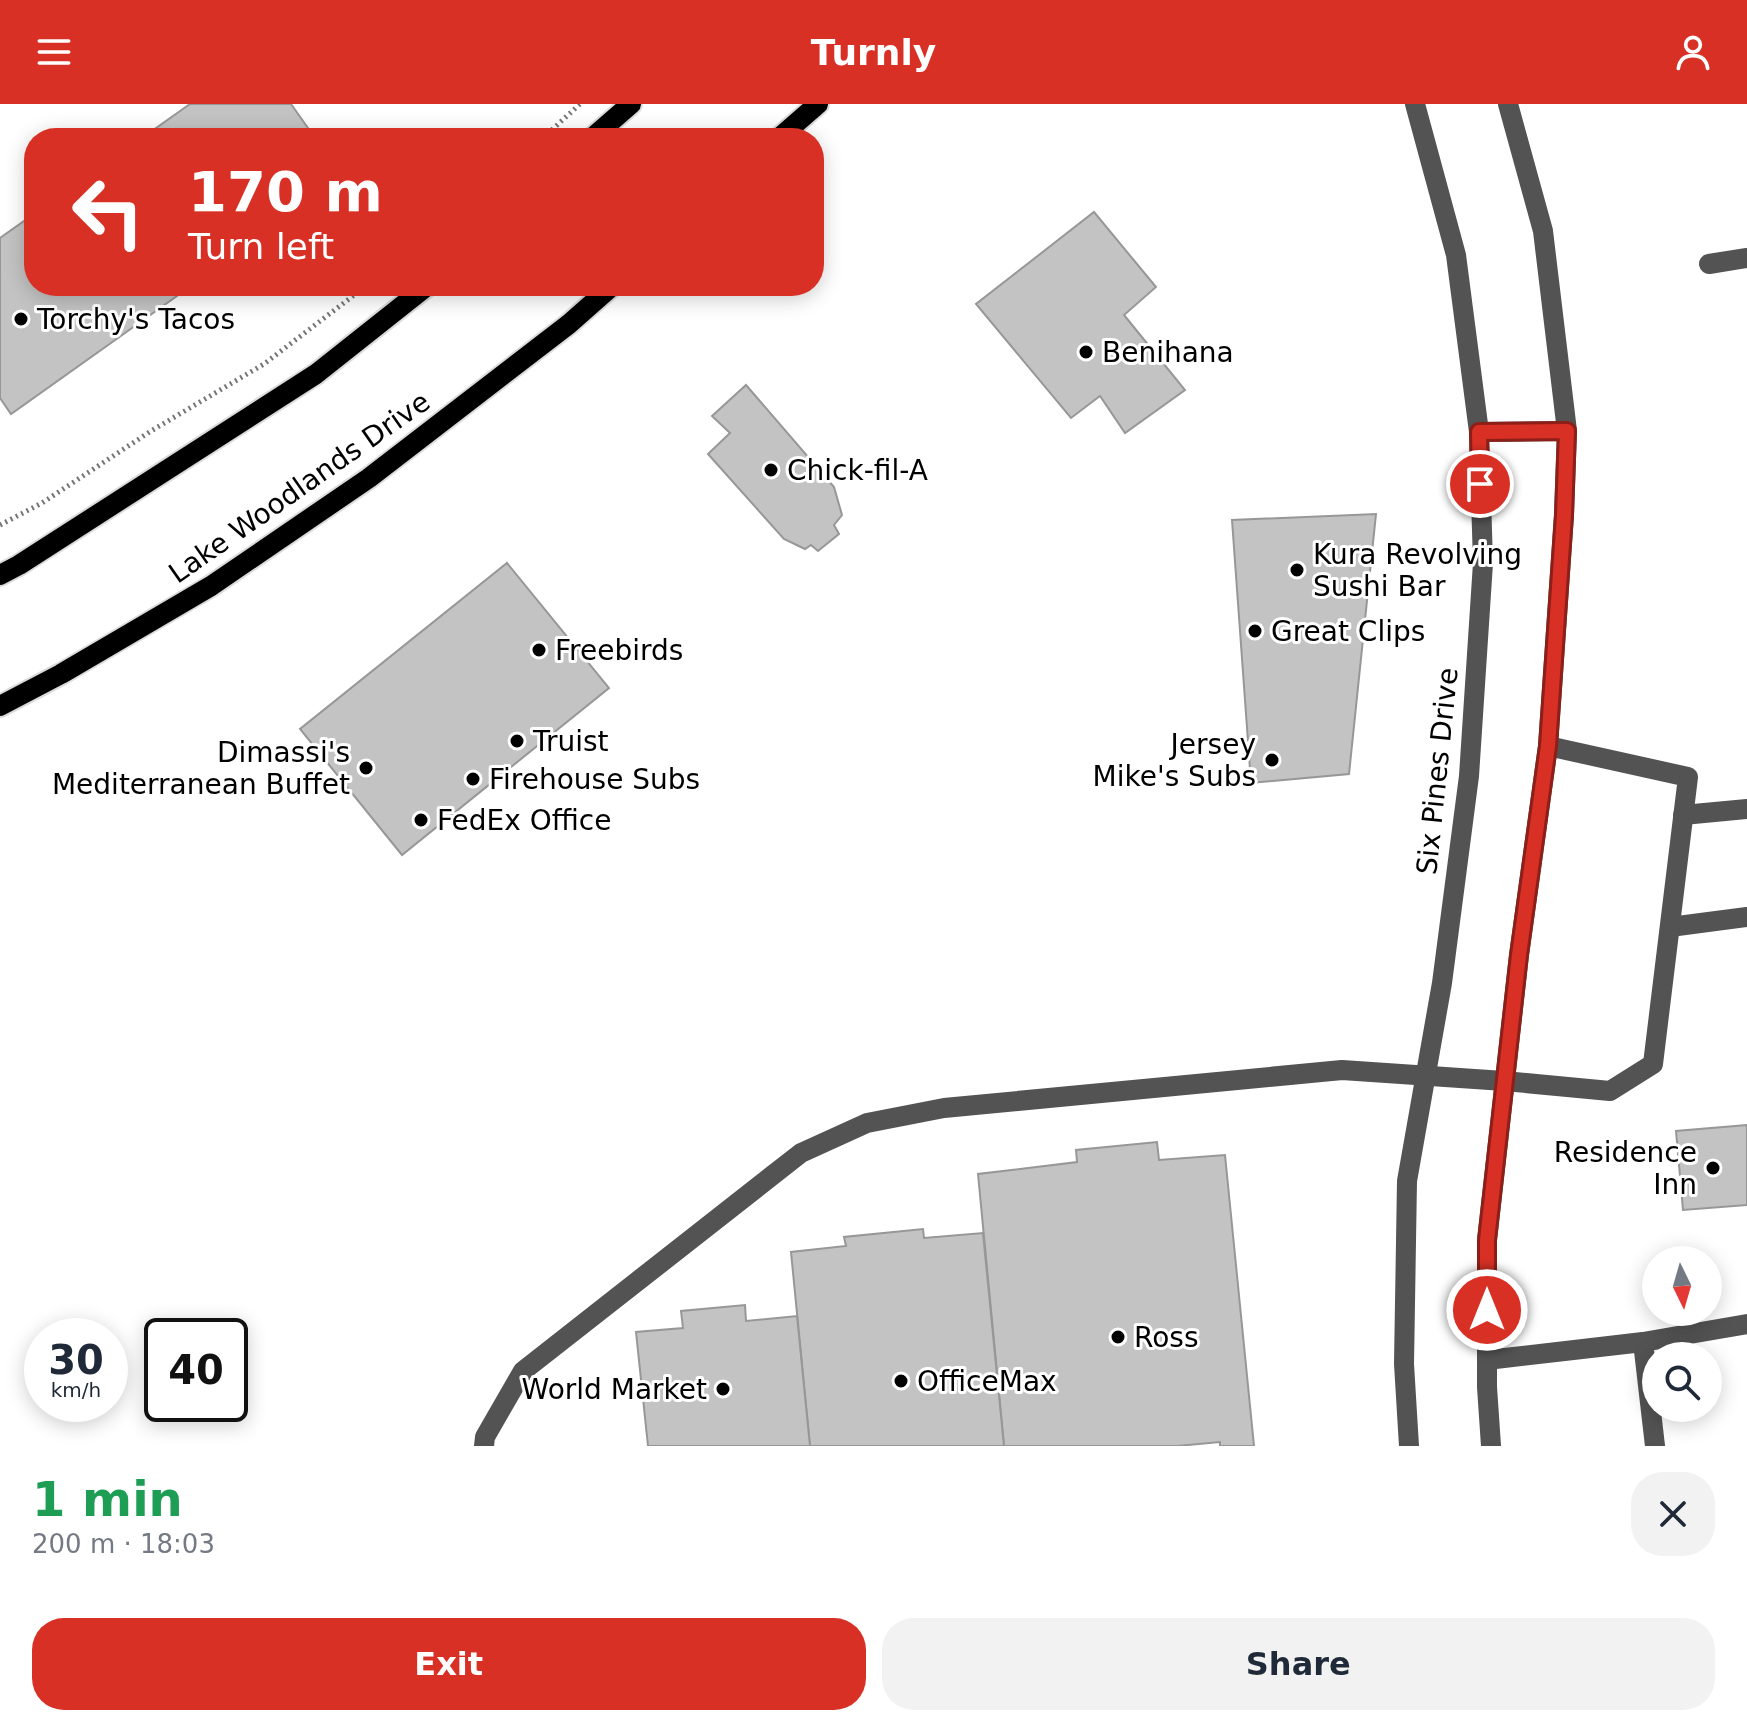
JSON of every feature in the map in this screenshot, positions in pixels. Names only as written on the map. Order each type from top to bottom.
[{"type":"main road","points":[[603,128],[631,104]]},
{"type":"main road","points":[[790,128],[818,104]]},
{"type":"main road","points":[[0,575],[316,374],[414,296]]},
{"type":"main road","name":"Lake Woodlands Drive","points":[[0,706],[61,674],[224,577],[369,478],[569,324],[601,296]]},
{"type":"street","name":"Six Pines Drive","points":[[1409,1446],[1404,1364],[1407,1181],[1442,983],[1469,776],[1483,563],[1479,432],[1456,255],[1415,104]]},
{"type":"street","points":[[1491,1446],[1487,1240],[1519,955],[1548,746],[1567,431],[1543,231],[1508,104]]},
{"type":"street","points":[[1709,264],[1747,258]]},
{"type":"street","points":[[1479,432],[1567,431]]},
{"type":"street","points":[[484,1446],[485,1437],[523,1371],[801,1153],[867,1123],[944,1108],[1342,1070],[1610,1091],[1653,1064],[1688,777],[1548,746]]},
{"type":"street","points":[[1683,815],[1747,809]]},
{"type":"street","points":[[1670,927],[1747,917]]},
{"type":"street","points":[[1643,1342],[1747,1324]]},
{"type":"street","points":[[1487,1360],[1642,1342]]},
{"type":"street","points":[[1652,1422],[1655,1446]]},
{"type":"path","points":[[554,128],[580,104]]},
{"type":"path","points":[[0,525],[42,503],[151,431],[264,364],[353,296]]},
{"type":"building","points":[[190,104],[291,104],[308,128],[156,128]]},
{"type":"building","name":"Benihana","points":[[1094,212],[1156,287],[1124,315],[1185,390],[1125,433],[1100,396],[1071,418],[976,304]]},
{"type":"building","points":[[24,221],[24,296],[177,296],[11,414],[0,398],[0,238]]},
{"type":"building","name":"Chick-fil-A","points":[[746,385],[834,487],[842,515],[834,525],[839,534],[818,551],[811,545],[805,549],[784,539],[708,454],[730,433],[712,416]]},
{"type":"building","points":[[1376,514],[1349,774],[1251,783],[1232,520]]},
{"type":"building","points":[[507,563],[609,688],[402,855],[300,729]]},
{"type":"building","name":"Residence Inn","points":[[1747,1125],[1747,1205],[1683,1210],[1676,1131]]},
{"type":"building","name":"Ross","points":[[1157,1142],[1159,1160],[1225,1155],[1254,1446],[1220,1446],[1220,1442],[1177,1446],[1004,1446],[978,1174],[1077,1162],[1076,1150]]},
{"type":"building","name":"OfficeMax","points":[[923,1229],[924,1238],[983,1233],[1004,1446],[810,1446],[791,1252],[846,1246],[844,1237]]},
{"type":"building","name":"World Market","points":[[745,1305],[746,1321],[797,1316],[810,1446],[648,1446],[636,1332],[683,1328],[681,1311]]},
{"type":"place","name":"Torchy's Tacos","points":[[21,319]]},
{"type":"place","name":"Benihana","points":[[1086,352]]},
{"type":"place","name":"Chick-fil-A","points":[[771,470]]},
{"type":"place","name":"Kura Revolving Sushi Bar","points":[[1297,570]]},
{"type":"place","name":"Great Clips","points":[[1255,631]]},
{"type":"place","name":"Freebirds","points":[[539,650]]},
{"type":"place","name":"Truist","points":[[517,741]]},
{"type":"place","name":"Jersey Mike's Subs","points":[[1272,760]]},
{"type":"place","name":"Dimassi's Mediterranean Buffet","points":[[366,768]]},
{"type":"place","name":"Firehouse Subs","points":[[473,779]]},
{"type":"place","name":"FedEx Office","points":[[421,820]]},
{"type":"place","name":"Residence Inn","points":[[1713,1168]]},
{"type":"place","name":"Ross","points":[[1118,1337]]},
{"type":"place","name":"OfficeMax","points":[[901,1381]]},
{"type":"place","name":"World Market","points":[[723,1389]]},
{"type":"route","points":[[1480,484],[1479,432],[1567,431],[1548,746],[1519,955],[1487,1240],[1487,1310]]}]
